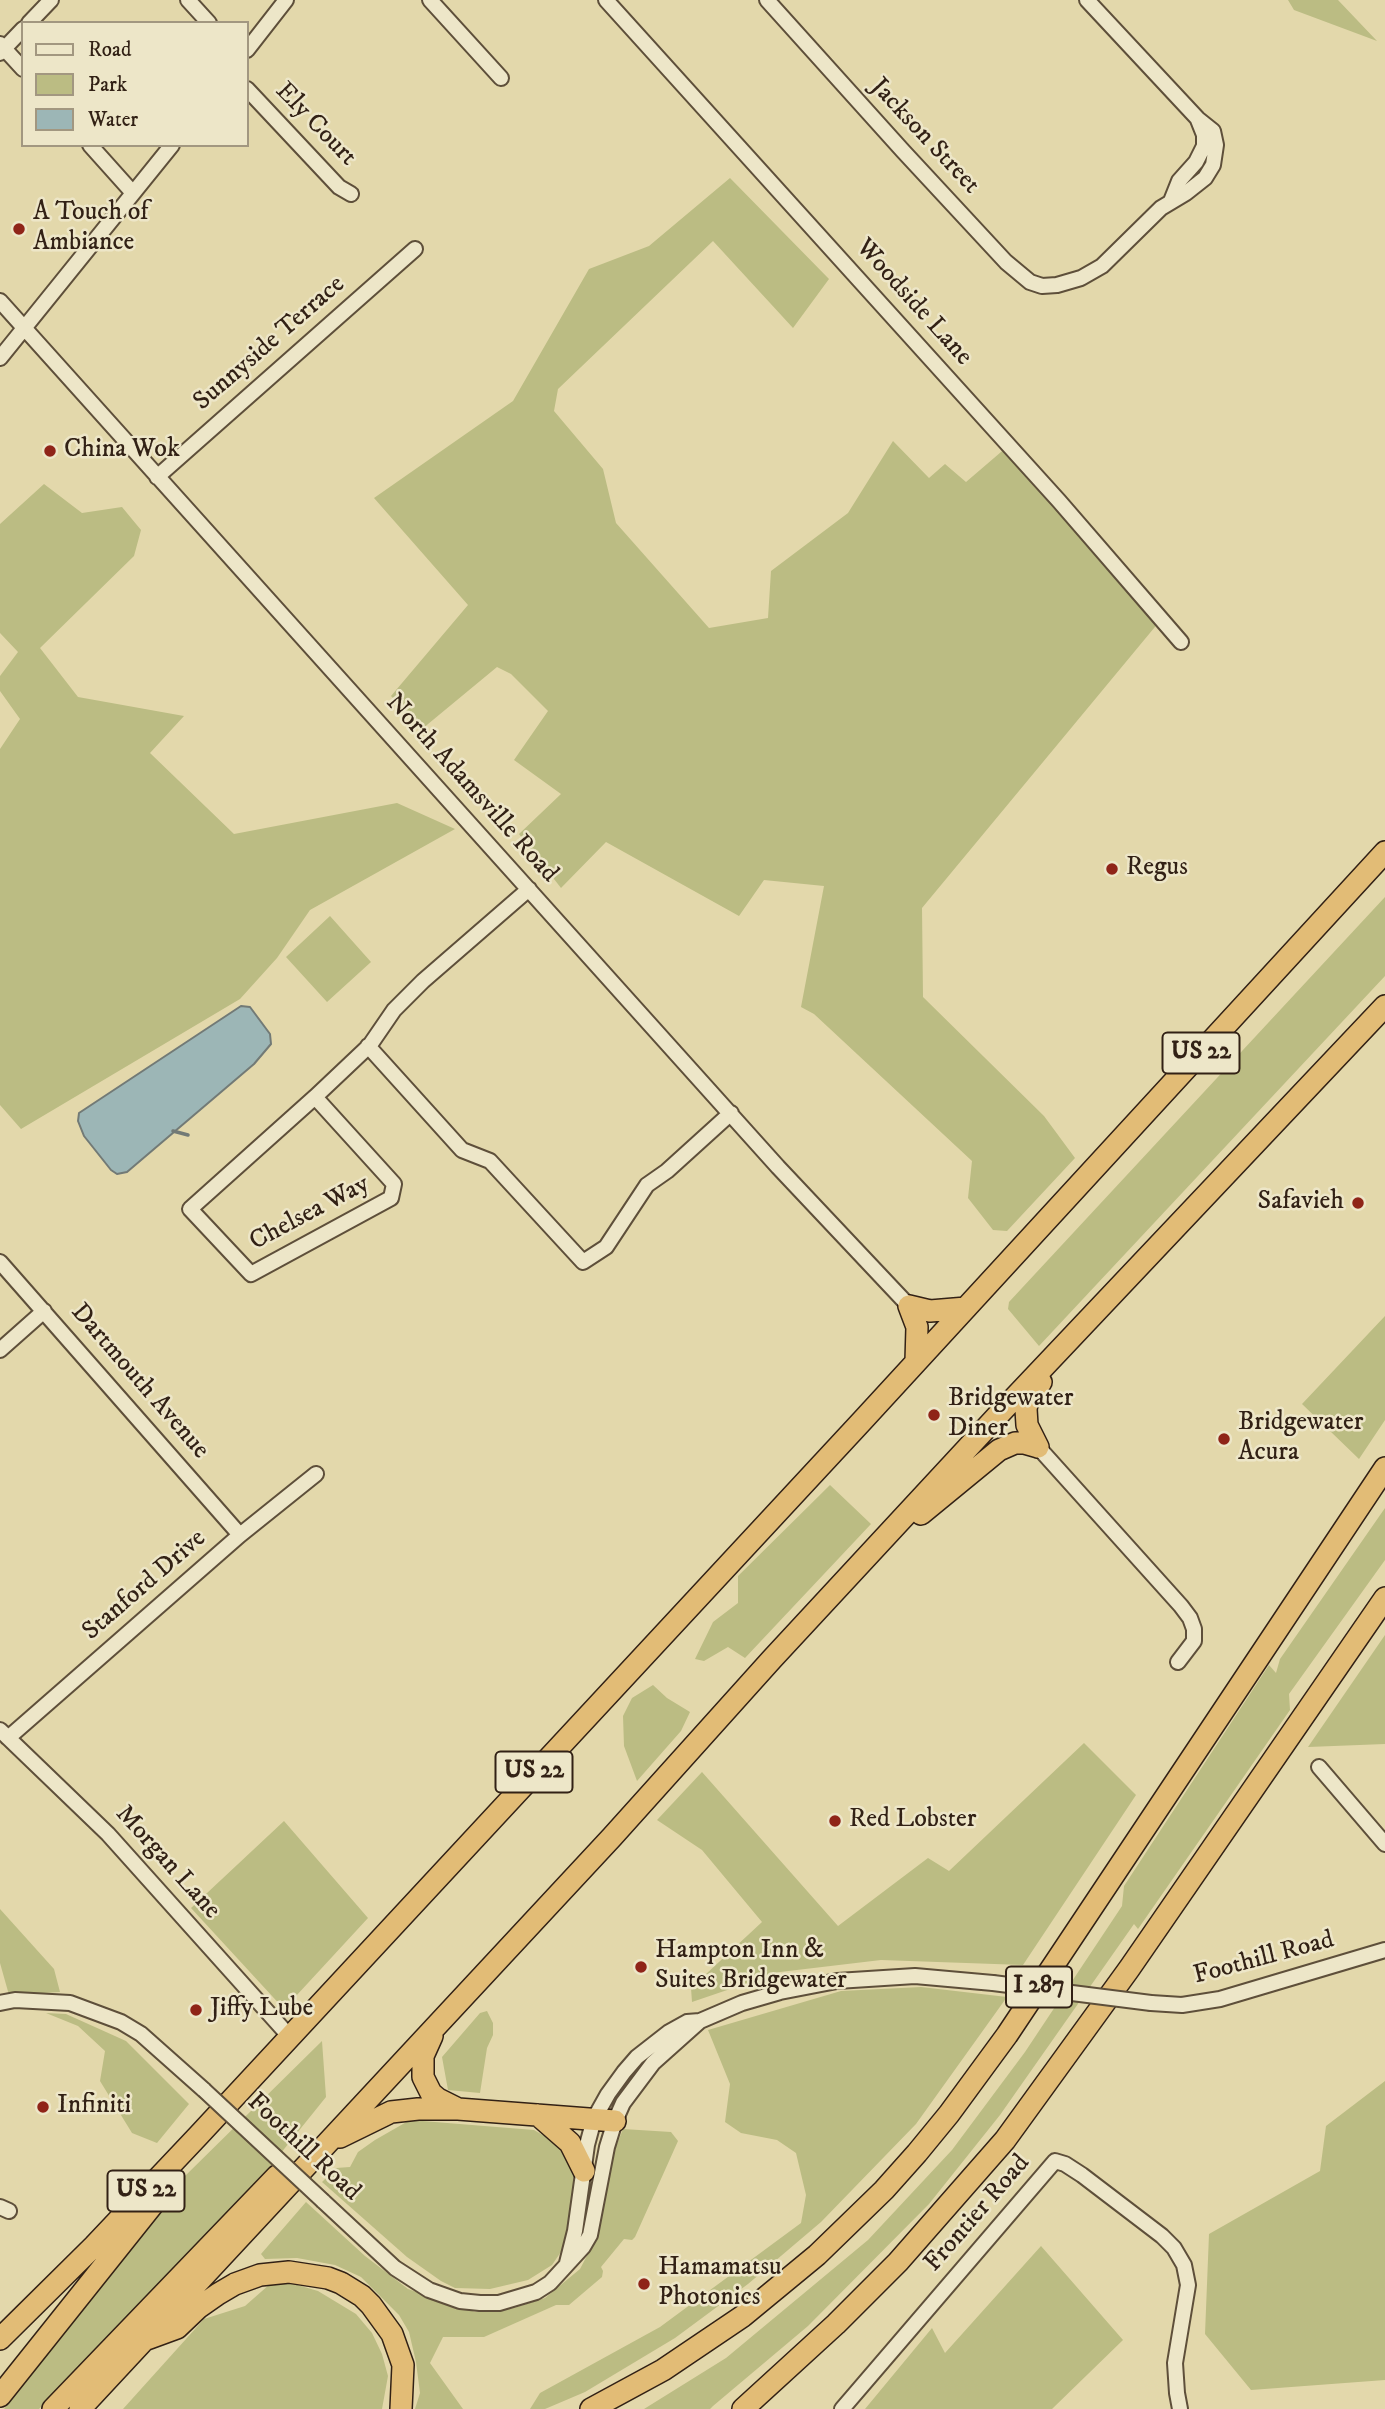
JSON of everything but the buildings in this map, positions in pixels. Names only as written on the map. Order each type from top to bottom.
[{"type":"highway","name":"US 22","points":[[0,2339],[94,2246],[198,2136],[1385,852]]},
{"type":"highway","points":[[80,2409],[870,1553],[1385,1006]]},
{"type":"highway","points":[[909,1307],[930,1311],[966,1308]]},
{"type":"highway","points":[[909,1307],[918,1327],[916,1361]]},
{"type":"highway","points":[[1038,1447],[1027,1425],[1028,1400],[1076,1333]]},
{"type":"highway","points":[[870,1553],[999,1451],[1015,1443],[1038,1447]]},
{"type":"highway","name":"I 287","points":[[591,2409],[663,2370],[743,2316],[817,2255],[864,2211],[917,2153],[1007,2035],[1385,1468]]},
{"type":"highway","name":"I 287","points":[[743,2409],[836,2324],[898,2262],[1005,2140],[1129,1969],[1385,1598]]},
{"type":"highway","points":[[442,2018],[423,2056],[423,2077],[431,2093],[458,2109]]},
{"type":"highway","points":[[53,2409],[376,2072],[399,2066]]},
{"type":"highway","points":[[327,2143],[391,2112],[418,2109],[458,2109],[605,2120]]},
{"type":"highway","points":[[538,2115],[570,2143],[584,2171]]},
{"type":"highway","points":[[0,2396],[173,2179],[198,2136]]},
{"type":"highway","points":[[144,2340],[177,2328],[218,2294],[234,2284],[260,2275],[289,2272],[328,2278],[352,2289],[371,2305],[392,2334],[403,2365],[401,2409]]},
{"type":"street","points":[[31,21],[51,0]]},
{"type":"street","points":[[188,0],[207,21]]},
{"type":"street","points":[[248,49],[286,0]]},
{"type":"street","points":[[430,0],[501,78]]},
{"type":"street","name":"Woodside Lane","points":[[606,0],[1059,501],[1181,642]]},
{"type":"street","name":"Jackson Street","points":[[766,0],[1006,262],[1030,282],[1041,286],[1058,285],[1082,278],[1102,265],[1171,201],[1178,181],[1196,162],[1204,146],[1204,135],[1198,119],[1087,0]]},
{"type":"street","points":[[21,31],[1,48],[21,67]]},
{"type":"street","name":"Ely Court","points":[[248,90],[339,187],[351,194]]},
{"type":"street","points":[[92,147],[133,193]]},
{"type":"street","points":[[0,358],[170,147]]},
{"type":"street","name":"Sunnyside Terrace","points":[[157,477],[415,249]]},
{"type":"street","name":"North Adamsville Road","points":[[0,301],[823,1217],[909,1307]]},
{"type":"street","name":"Chelsea Way","points":[[315,1097],[394,1184],[391,1198],[251,1274],[190,1209],[368,1046],[394,1010],[423,981],[529,889]]},
{"type":"street","points":[[368,1046],[463,1150],[490,1161],[583,1262],[606,1247],[647,1185],[667,1171],[731,1113]]},
{"type":"street","name":"Dartmouth Avenue","points":[[0,1262],[240,1535]]},
{"type":"street","points":[[0,1350],[44,1311]]},
{"type":"street","points":[[1038,1447],[1181,1605],[1194,1629],[1194,1641],[1178,1662]]},
{"type":"street","name":"Stanford Drive","points":[[4,1734],[316,1474]]},
{"type":"street","name":"Morgan Lane","points":[[4,1734],[108,1834],[290,2036]]},
{"type":"street","points":[[1320,1768],[1385,1844]]},
{"type":"street","name":"Foothill Road","points":[[568,2263],[587,2145],[653,2063],[700,2021],[742,2003],[780,1992],[837,1981],[915,1976],[1182,2005],[1220,1999],[1385,1950]]},
{"type":"street","name":"Foothill Road","points":[[0,2003],[15,2000],[70,2004],[121,2022],[141,2034],[413,2282],[442,2296],[460,2301],[499,2303],[536,2292],[550,2283],[583,2247],[590,2235],[605,2156],[608,2094],[637,2057],[669,2032],[687,2022],[700,2021]]},
{"type":"street","name":"Frontier Road","points":[[842,2409],[1055,2161],[1082,2175],[1162,2236],[1174,2248],[1184,2265],[1188,2285],[1175,2363],[1181,2409]]},
{"type":"green space","points":[[1288,0],[1338,0],[1377,41],[1294,10]]},
{"type":"green space","points":[[730,178],[829,279],[793,328],[713,241],[558,389],[554,411],[603,469],[616,523],[709,628],[768,618],[771,571],[848,513],[893,441],[929,478],[945,464],[966,482],[1008,446],[1164,616],[922,908],[923,997],[1044,1116],[1075,1158],[1007,1231],[993,1230],[968,1198],[972,1161],[814,1014],[801,1007],[824,886],[764,880],[739,916],[606,842],[561,888],[519,834],[561,794],[514,760],[548,711],[511,674],[497,667],[422,729],[391,696],[468,605],[374,498],[513,401],[589,269],[649,246]]},
{"type":"green space","points":[[44,484],[82,513],[122,507],[141,530],[134,556],[40,648],[78,697],[184,716],[150,753],[234,834],[397,803],[455,829],[310,910],[277,958],[240,999],[21,1129],[0,1105],[0,749],[20,719],[0,691],[0,676],[18,652],[0,633],[0,524]]},
{"type":"green space","points":[[1385,897],[1385,976],[1039,1346],[1008,1309],[1009,1302]]},
{"type":"green space","points":[[330,916],[371,962],[327,1002],[286,957]]},
{"type":"green space","points":[[1385,1316],[1385,1420],[1359,1459],[1302,1404]]},
{"type":"green space","points":[[830,1485],[871,1524],[745,1658],[728,1647],[704,1661],[695,1659],[713,1622],[738,1603],[738,1576]]},
{"type":"green space","points":[[1385,1508],[1385,1560],[1289,1694],[1290,1710],[1138,1929],[1134,1924],[1000,2115],[929,2204],[808,2326],[710,2409],[644,2409],[726,2358],[868,2240],[952,2150],[1025,2052],[1122,1906],[1124,1886],[1269,1665],[1276,1673],[1280,1659]]},
{"type":"green space","points":[[1385,1635],[1385,1744],[1308,1747]]},
{"type":"green space","points":[[653,1685],[667,1698],[690,1712],[681,1731],[637,1781],[624,1746],[623,1716],[632,1698]]},
{"type":"green space","points":[[1084,1743],[1136,1795],[1023,1965],[881,1960],[780,1972],[692,2002],[691,1988],[762,1922],[702,1850],[657,1820],[702,1772],[838,1926],[928,1858],[949,1871]]},
{"type":"green space","points":[[284,1821],[368,1918],[284,2009],[191,1908]]},
{"type":"green space","points":[[0,1909],[54,1969],[60,1992],[9,1995],[0,1963]]},
{"type":"green space","points":[[921,1987],[1007,1997],[916,2124],[821,2222],[748,2284],[675,2338],[585,2392],[545,2409],[530,2409],[540,2393],[660,2327],[801,2223],[806,2195],[796,2153],[777,2140],[741,2133],[725,2122],[730,2084],[708,2030],[841,1991]]},
{"type":"green space","points":[[487,2011],[493,2023],[493,2035],[487,2048],[480,2093],[448,2090],[442,2057],[480,2013]]},
{"type":"green space","points":[[46,2013],[66,2014],[126,2041],[189,2104],[157,2143],[132,2133],[100,2081],[105,2051],[78,2026]]},
{"type":"green space","points":[[322,2041],[326,2097],[268,2169],[39,2409],[4,2409],[185,2176]]},
{"type":"green space","points":[[1385,2081],[1385,2380],[1251,2390],[1205,2334],[1209,2234],[1320,2171],[1326,2126]]},
{"type":"green space","points":[[410,2120],[534,2130],[553,2141],[569,2159],[577,2178],[567,2243],[552,2265],[528,2280],[490,2289],[455,2288],[407,2257],[322,2182],[336,2168],[350,2167],[358,2152]]},
{"type":"green space","points":[[623,2129],[671,2132],[678,2141],[635,2237],[632,2240],[624,2239],[601,2267],[602,2277],[569,2305],[556,2305],[484,2337],[443,2337],[430,2363],[463,2409],[415,2409],[420,2393],[409,2332],[399,2315],[361,2277],[335,2265],[297,2258],[265,2259],[261,2254],[306,2202],[365,2256],[408,2289],[475,2312],[514,2308],[545,2298],[580,2269],[591,2248],[599,2224],[613,2144],[617,2144]]},
{"type":"green space","points":[[1041,2246],[1123,2340],[1052,2409],[865,2409],[932,2328],[945,2353]]},
{"type":"green space","points":[[270,2284],[294,2284],[318,2291],[356,2314],[372,2333],[382,2354],[388,2376],[382,2409],[123,2409],[204,2319],[245,2306]]},
{"type":"water","points":[[241,1006],[250,1007],[270,1034],[271,1044],[254,1064],[127,1172],[117,1174],[111,1170],[84,1136],[78,1121],[79,1113]]},
{"type":"waterway","points":[[173,1131],[188,1135]]},
{"type":"place","name":"A Touch of Ambiance","points":[[19,229]]},
{"type":"place","name":"China Wok","points":[[50,451]]},
{"type":"place","name":"Regus","points":[[1112,869]]},
{"type":"place","name":"Safavieh","points":[[1358,1203]]},
{"type":"place","name":"Bridgewater Diner","points":[[934,1415]]},
{"type":"place","name":"Bridgewater Acura","points":[[1224,1439]]},
{"type":"place","name":"Red Lobster","points":[[835,1821]]},
{"type":"place","name":"Hampton Inn & Suites Bridgewater","points":[[641,1967]]},
{"type":"place","name":"Jiffy Lube","points":[[196,2010]]},
{"type":"place","name":"Infiniti","points":[[43,2107]]},
{"type":"place","name":"Hamamatsu Photonics","points":[[644,2284]]}]
